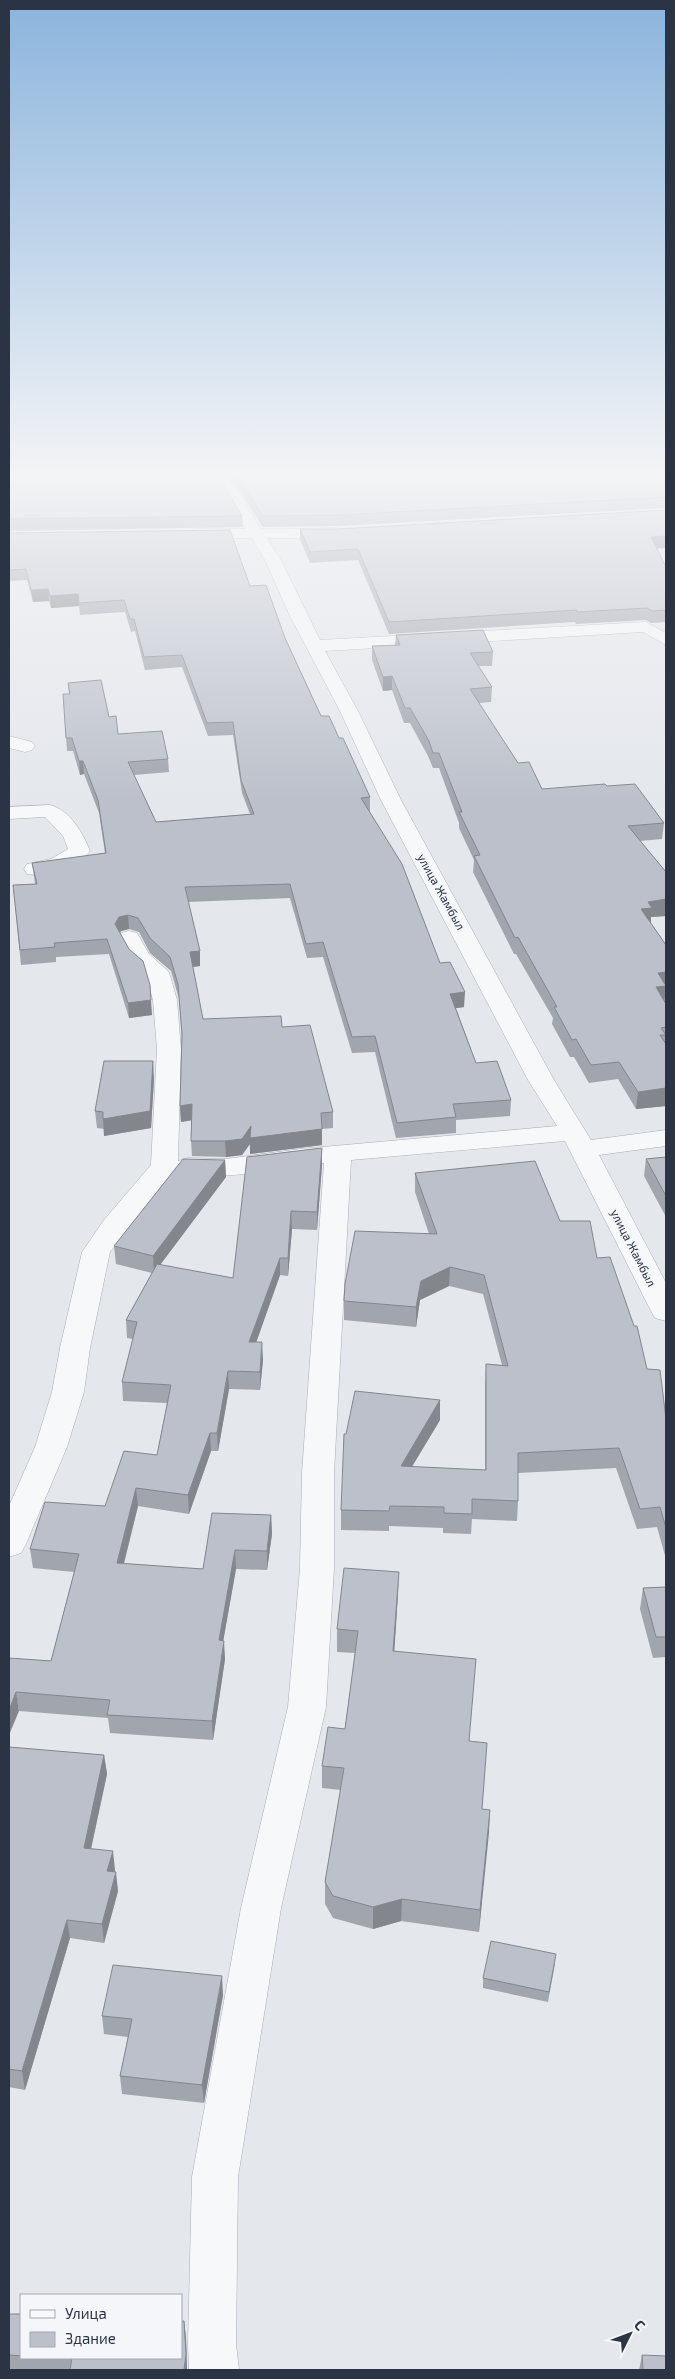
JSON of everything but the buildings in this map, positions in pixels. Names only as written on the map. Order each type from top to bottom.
[{"type":"street","name":"улица Жамбыл","points":[[284,582],[314,646],[349,710],[391,800],[541,1080],[578,1140],[666,1311]]},
{"type":"street","points":[[314,646],[646,627],[666,640]]},
{"type":"street","points":[[9,812],[50,811],[73,834],[79,851],[58,864],[34,869]]},
{"type":"street","points":[[9,1544],[51,1447],[68,1392],[75,1348],[96,1252],[114,1226],[164,1166],[169,1049],[165,1000],[157,972],[140,958],[129,938]]},
{"type":"street","points":[[164,1166],[226,1167],[338,1154],[578,1140],[666,1138]]},
{"type":"street","points":[[214,2370],[212,2344],[216,2177],[261,1908],[307,1707],[317,1568],[318,1472],[338,1154]]}]
